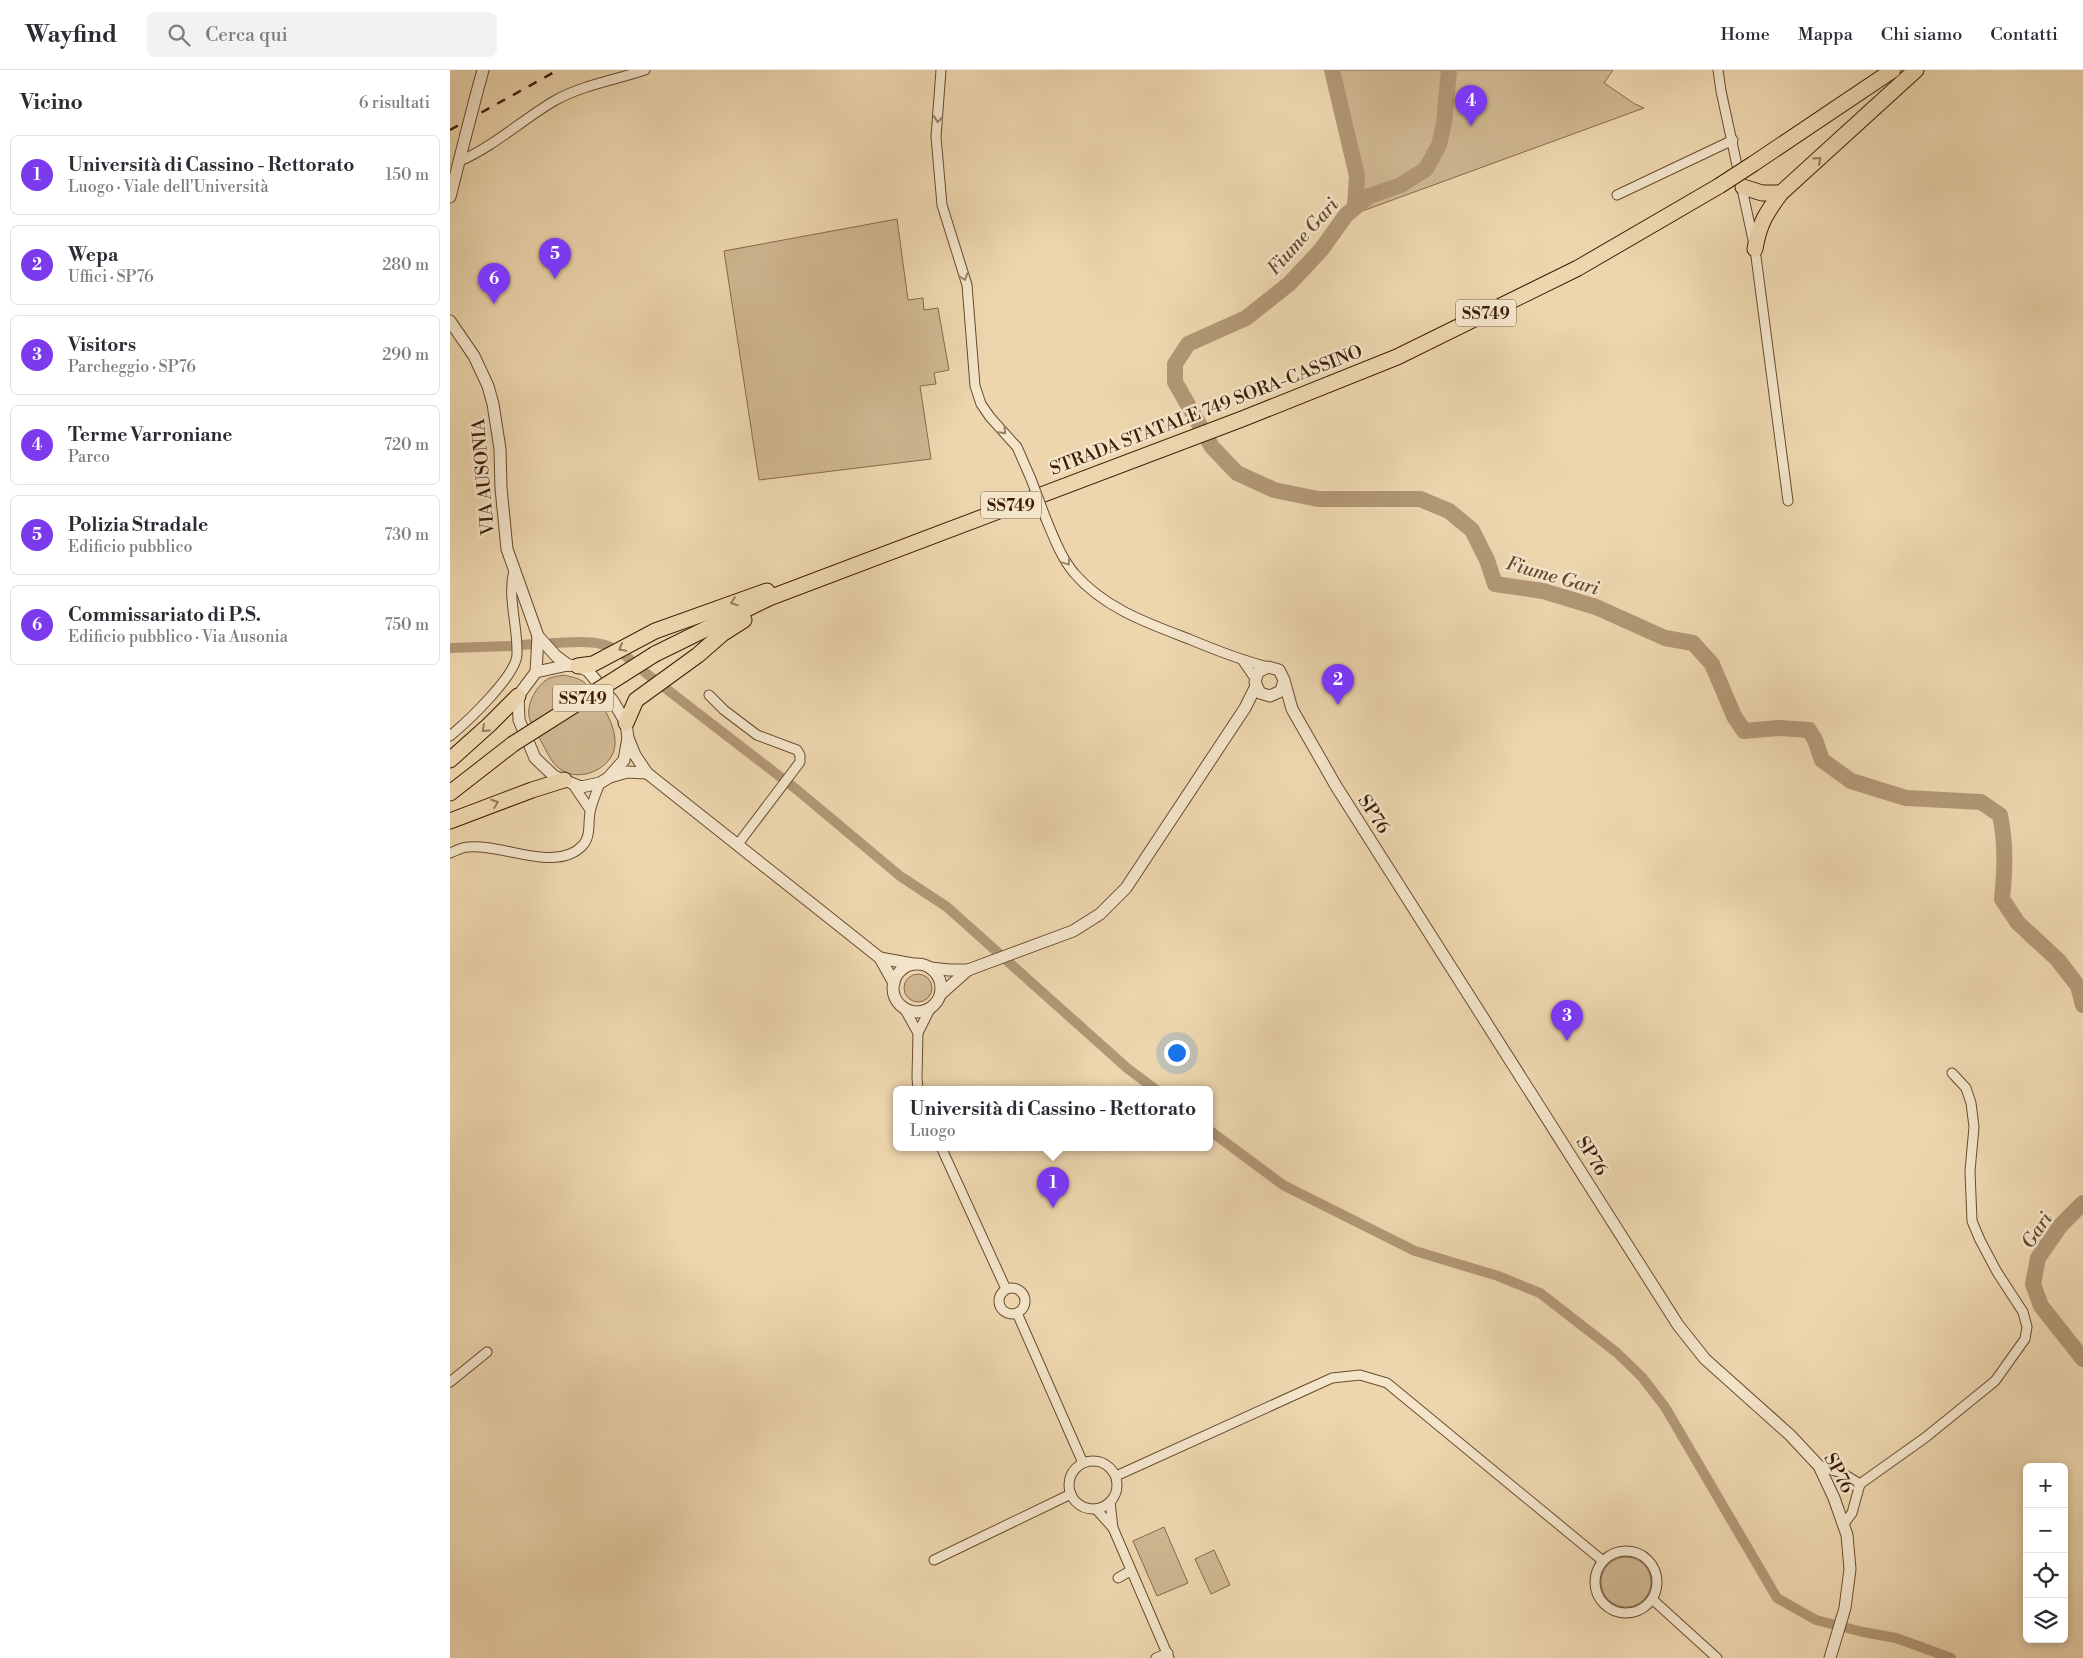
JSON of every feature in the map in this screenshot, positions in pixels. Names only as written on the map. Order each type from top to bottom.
[{"type":"highway","name":"STRADA STATALE 749 SORA-CASSINO","points":[[450,780],[513,744],[655,654],[770,598],[1242,419],[1398,357],[1578,268],[1719,186],[1893,70]]},
{"type":"highway","points":[[1755,249],[1758,230],[1763,216],[1781,193],[1916,70]]},
{"type":"highway","points":[[1743,187],[1762,193],[1781,193]]},
{"type":"highway","points":[[573,666],[593,664],[672,624],[760,593],[831,574]]},
{"type":"highway","points":[[627,731],[636,700],[722,634],[831,574]]},
{"type":"highway","points":[[450,760],[489,726],[518,696]]},
{"type":"highway","name":"STRADA STATALE 749 SORA-CASSINO","points":[[450,793],[513,744]]},
{"type":"highway","points":[[450,821],[532,790],[568,782]]},
{"type":"street","points":[[450,196],[483,70]]},
{"type":"street","points":[[460,161],[478,153],[556,100],[584,88],[645,70]]},
{"type":"street","points":[[941,70],[936,137],[942,205],[967,285],[975,386],[981,404],[990,417],[1018,446],[1059,550],[1074,573],[1099,596],[1134,618],[1243,660],[1279,670],[1284,680],[1281,691],[1245,708]]},
{"type":"street","points":[[1718,70],[1720,91],[1743,187],[1755,249],[1788,501]]},
{"type":"street","points":[[1617,196],[1732,140]]},
{"type":"street","name":"VIA AUSONIA","points":[[450,321],[474,356],[494,404],[500,449],[504,530],[507,549],[514,570],[538,636],[556,656],[573,666]]},
{"type":"street","points":[[450,736],[502,685],[514,669],[518,656],[511,582],[514,570]]},
{"type":"street","name":"VIA AUSONIA","points":[[536,672],[538,636]]},
{"type":"street","points":[[1243,660],[1256,683]]},
{"type":"street","points":[[647,773],[627,772],[581,787],[554,776],[535,758],[519,720],[518,696],[536,672],[573,666],[588,671],[613,701],[635,754],[647,773],[880,958],[894,983],[895,997],[904,1008],[918,1033]]},
{"type":"street","points":[[880,958],[925,965],[931,968],[968,970],[1073,932],[1100,914],[1126,888],[1245,708],[1256,683],[1258,672],[1268,667]]},
{"type":"street","name":"SP76","points":[[1284,680],[1292,709],[1336,786],[1678,1325],[1705,1359],[1790,1435],[1819,1466],[1834,1498],[1847,1535],[1850,1570],[1845,1608],[1830,1658]]},
{"type":"street","name":"SP76","points":[[1256,683],[1260,693],[1292,709]]},
{"type":"street","points":[[709,695],[724,710],[757,735],[797,750],[800,758],[797,765],[738,844]]},
{"type":"street","points":[[450,853],[468,847],[544,858],[570,855],[584,844],[590,828],[590,810],[604,780],[624,760],[627,731]]},
{"type":"street","points":[[568,782],[590,810]]},
{"type":"street","points":[[894,983],[900,971],[913,964]]},
{"type":"street","points":[[931,968],[940,979],[941,994]]},
{"type":"street","points":[[917,1086],[916,1078],[918,1033],[930,1009],[941,994],[968,970]]},
{"type":"street","points":[[904,1008],[917,1012],[930,1009]]},
{"type":"street","points":[[1843,1525],[1852,1512],[1860,1484],[1926,1437],[1995,1381],[2024,1339],[2028,1327],[2023,1312],[1996,1272],[1972,1221],[1970,1171],[1974,1127],[1971,1103],[1966,1088],[1952,1073]]},
{"type":"street","points":[[943,1151],[1006,1289]]},
{"type":"street","points":[[1015,1288],[1023,1294],[1025,1303],[1018,1313],[1009,1314],[1000,1307],[1000,1295],[1006,1289],[1015,1288]]},
{"type":"street","points":[[1018,1313],[1083,1463]]},
{"type":"street","points":[[450,1382],[487,1352]]},
{"type":"street","points":[[1116,1476],[1332,1378],[1360,1375],[1388,1383],[1475,1453],[1604,1562]]},
{"type":"street","points":[[1096,1509],[1110,1502],[1117,1490],[1116,1476],[1113,1470],[1102,1463],[1090,1461],[1077,1467],[1070,1479],[1071,1494],[1081,1506],[1096,1509],[1113,1528]]},
{"type":"street","points":[[1819,1466],[1842,1473],[1860,1484]]},
{"type":"street","points":[[934,1560],[1071,1494]]},
{"type":"street","points":[[1110,1502],[1113,1528],[1130,1571],[1170,1656],[1156,1658]]},
{"type":"street","points":[[1632,1552],[1642,1556],[1650,1562],[1657,1580],[1656,1590],[1652,1599],[1636,1611],[1627,1613],[1617,1612],[1608,1607],[1599,1595],[1596,1580],[1598,1570],[1612,1555],[1632,1552]]},
{"type":"street","points":[[1118,1578],[1130,1571]]},
{"type":"street","points":[[1652,1599],[1716,1658]]},
{"type":"shaded area","points":[[1336,70],[1613,70],[1604,83],[1644,108],[1357,213],[1355,145]]},
{"type":"shaded area","points":[[897,219],[908,300],[923,298],[924,310],[938,308],[949,370],[934,373],[936,384],[920,386],[931,459],[759,480],[724,251]]},
{"type":"shaded area","points":[[564,675],[585,683],[605,710],[614,732],[613,752],[608,761],[598,769],[586,774],[572,774],[560,769],[551,760],[530,720],[530,704],[542,683],[550,678]]},
{"type":"shaded area","points":[[918,974],[928,978],[932,988],[928,998],[918,1002],[908,998],[904,988],[908,978]]},
{"type":"shaded area","points":[[1164,1527],[1188,1583],[1157,1596],[1133,1541]]},
{"type":"shaded area","points":[[1214,1550],[1230,1585],[1211,1594],[1195,1559]]},
{"type":"shaded area","points":[[1621,1557],[1631,1557],[1644,1564],[1651,1577],[1651,1587],[1644,1600],[1631,1607],[1621,1607],[1612,1603],[1605,1596],[1601,1587],[1601,1577],[1605,1568],[1612,1561]]},
{"type":"waterway","points":[[1332,70],[1357,176],[1355,207]]},
{"type":"waterway","name":"Fiume Gari","points":[[1449,70],[1444,123],[1439,145],[1426,169],[1401,185],[1369,196],[1346,215],[1321,250],[1289,284],[1246,318],[1188,344],[1175,364],[1175,382],[1212,447],[1237,473],[1274,490],[1318,499],[1420,499],[1449,511],[1472,530],[1487,560],[1495,584],[1543,591],[1596,607],[1665,638],[1693,643],[1712,664],[1734,716],[1744,731],[1779,728],[1809,730],[1815,740],[1822,760],[1851,781],[1906,798],[1981,802],[2000,815],[2004,857],[2002,899],[2018,923],[2058,960],[2078,986],[2083,1005]]},
{"type":"waterway","points":[[552,643],[594,643],[613,648],[623,654],[796,789],[900,876],[947,907],[1127,1068],[1151,1086]]},
{"type":"waterway","points":[[521,645],[534,644]]},
{"type":"waterway","points":[[450,648],[513,646]]},
{"type":"waterway","points":[[1213,1133],[1283,1185],[1415,1251],[1498,1276],[1540,1293],[1616,1352],[1642,1377],[1665,1407],[1777,1598],[1816,1620],[1896,1638],[1951,1658]]},
{"type":"waterway","name":"Gari","points":[[2083,1203],[2061,1225],[2038,1258],[2033,1284],[2041,1306],[2083,1359]]},
{"type":"railway","points":[[450,130],[558,70]]},
{"type":"place","name":"Terme Varroniane","points":[[1471,126]]},
{"type":"place","name":"Polizia Stradale","points":[[555,279]]},
{"type":"place","name":"Commissariato di P.S.","points":[[494,304]]},
{"type":"place","name":"Wepa","points":[[1338,705]]},
{"type":"place","name":"Visitors","points":[[1567,1041]]},
{"type":"place","name":"Università di Cassino - Rettorato","points":[[1053,1208]]}]
